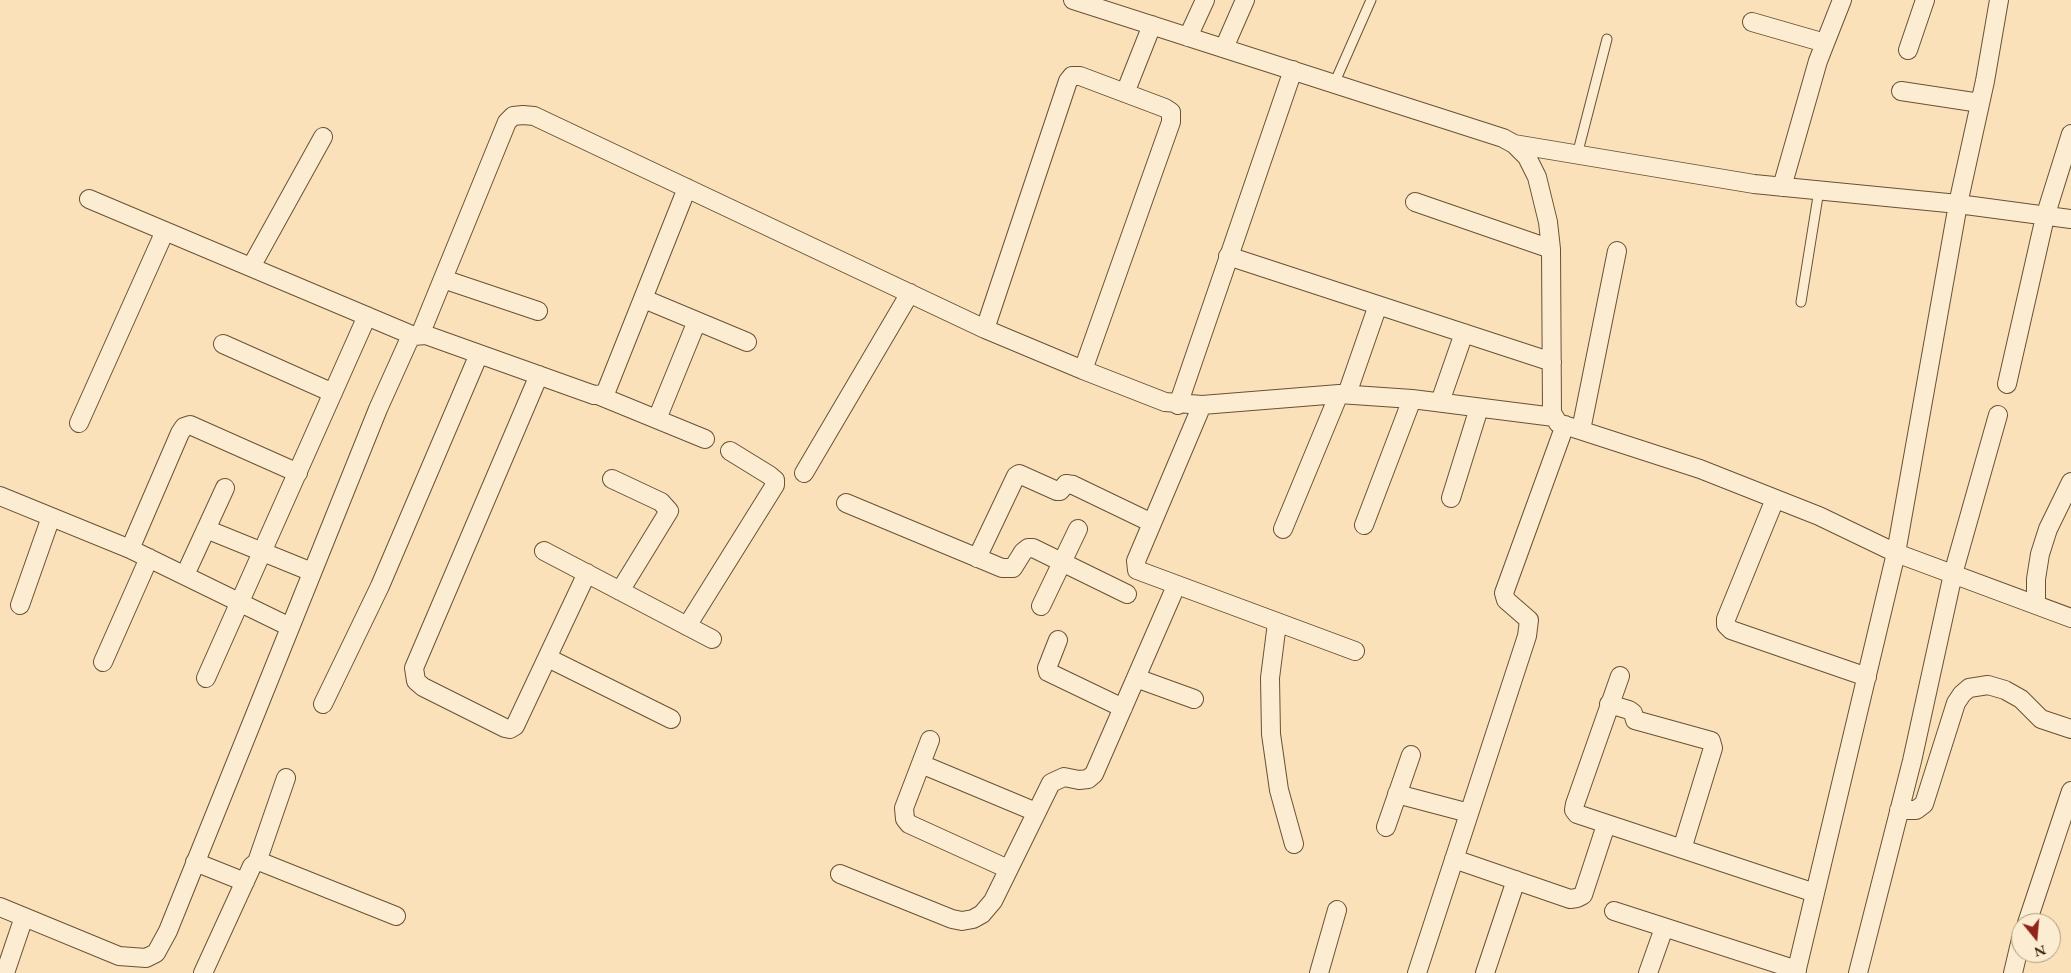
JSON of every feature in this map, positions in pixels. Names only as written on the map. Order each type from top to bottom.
[{"type":"street","points":[[1188,37],[1205,0]]},
{"type":"street","points":[[1224,48],[1245,0]]},
{"type":"street","points":[[1782,187],[1825,43],[1842,0]]},
{"type":"street","points":[[1908,50],[1925,0]]},
{"type":"street","points":[[1614,911],[1797,972],[1896,553],[1958,204],[1999,0]]},
{"type":"street","points":[[1079,1],[1503,138],[1514,144],[1527,157],[1537,177],[1544,199],[1551,249],[1552,362],[1567,424]]},
{"type":"street","points":[[1752,22],[1825,43]]},
{"type":"street","points":[[1125,93],[1152,25]]},
{"type":"street","points":[[1178,405],[1293,70]]},
{"type":"street","points":[[985,328],[1068,81],[1072,76],[1080,76],[1165,108],[1172,117],[1083,370]]},
{"type":"street","points":[[1901,91],[1980,102]]},
{"type":"street","points":[[0,907],[119,956],[146,958],[156,953],[168,931],[378,409],[406,345],[417,335],[443,279],[502,132],[507,122],[513,116],[534,116],[985,328],[1083,370],[1178,405],[1202,406],[1343,394],[1440,402],[1567,424],[1700,469],[1819,516],[1896,553],[2071,618]]},
{"type":"street","points":[[2008,384],[2045,217],[2071,134]]},
{"type":"street","points":[[251,267],[323,137]]},
{"type":"street","points":[[1514,144],[1782,187],[1958,204],[2071,219]]},
{"type":"street","points":[[600,396],[608,390],[687,188]]},
{"type":"street","points":[[89,198],[367,316],[417,335],[600,396],[705,439]]},
{"type":"street","points":[[1415,202],[1551,249]]},
{"type":"street","points":[[79,423],[165,231]]},
{"type":"street","points":[[1416,973],[1528,627],[1529,620],[1511,605],[1504,593],[1567,424],[1617,251]]},
{"type":"street","points":[[1228,256],[1552,362]]},
{"type":"street","points":[[443,279],[538,311]]},
{"type":"street","points":[[804,473],[910,294]]},
{"type":"street","points":[[644,299],[747,342]]},
{"type":"street","points":[[1283,529],[1343,394],[1378,305]]},
{"type":"street","points":[[206,678],[367,316]]},
{"type":"street","points":[[657,419],[697,321]]},
{"type":"street","points":[[1440,402],[1464,333]]},
{"type":"street","points":[[223,344],[333,393]]},
{"type":"street","points":[[323,704],[380,586],[478,354]]},
{"type":"street","points":[[539,375],[414,668],[416,681],[423,687],[510,729],[519,720],[587,573]]},
{"type":"street","points":[[1364,525],[1412,399]]},
{"type":"street","points":[[1202,406],[1135,565],[1140,573],[1355,651]]},
{"type":"street","points":[[1451,498],[1479,408]]},
{"type":"street","points":[[1858,973],[1914,752],[1952,574],[1998,415]]},
{"type":"street","points":[[130,549],[184,427],[190,425],[298,473]]},
{"type":"street","points":[[687,626],[775,485],[775,480],[769,475],[730,451]]},
{"type":"street","points":[[977,558],[1016,476],[1019,474],[1057,491],[1060,491],[1066,484],[1073,485],[1152,523]]},
{"type":"street","points":[[612,479],[661,502],[669,511],[620,591]]},
{"type":"street","points":[[2036,604],[2036,579],[2040,554],[2048,530],[2071,482]]},
{"type":"street","points":[[185,575],[225,488]]},
{"type":"street","points":[[0,496],[130,549],[290,628]]},
{"type":"street","points":[[1775,499],[1726,619],[1726,624],[1731,630],[1866,677]]},
{"type":"street","points":[[846,503],[1008,570],[1013,568],[1023,552],[1028,548],[1033,548],[1062,564],[1127,594]]},
{"type":"street","points":[[20,605],[51,517]]},
{"type":"street","points":[[1041,606],[1078,528]]},
{"type":"street","points":[[206,529],[312,572]]},
{"type":"street","points":[[544,551],[712,639]]},
{"type":"street","points":[[103,662],[148,558]]},
{"type":"street","points":[[840,874],[962,921],[973,919],[982,914],[992,901],[1051,783],[1057,778],[1064,777],[1080,780],[1088,779],[1094,774],[1176,586]]},
{"type":"street","points":[[1277,622],[1270,678],[1271,734],[1279,790],[1294,844]]},
{"type":"street","points":[[1058,640],[1047,668],[1048,672],[1123,708]]},
{"type":"street","points":[[548,658],[671,720]]},
{"type":"street","points":[[1620,676],[1574,810],[1577,814],[1815,893]]},
{"type":"street","points":[[1136,678],[1194,699]]},
{"type":"street","points":[[1899,810],[1916,810],[1924,804],[1956,704],[1962,694],[1969,688],[1988,685],[2005,690],[2021,699],[2042,719],[2071,729]]},
{"type":"street","points":[[1610,704],[1629,710],[1633,713],[1635,720],[1709,740],[1712,743],[1713,748],[1682,849]]},
{"type":"street","points":[[930,740],[904,808],[905,819],[909,824],[1008,869]]},
{"type":"street","points":[[1386,827],[1410,755]]},
{"type":"street","points":[[921,764],[1036,812]]},
{"type":"street","points":[[203,973],[245,882],[257,862],[286,778]]},
{"type":"street","points":[[2030,913],[2071,791]]},
{"type":"street","points":[[1397,794],[1468,813]]},
{"type":"street","points":[[1454,859],[1570,899],[1583,895],[1606,825]]},
{"type":"street","points":[[195,862],[245,882]]},
{"type":"street","points":[[257,862],[262,862],[396,916]]},
{"type":"street","points":[[1485,973],[1516,880]]},
{"type":"street","points":[[1319,973],[1337,910]]},
{"type":"street","points":[[5,973],[24,917]]},
{"type":"street","points":[[1648,973],[1664,928]]},
{"type":"lane","points":[[1334,84],[1371,0]]},
{"type":"lane","points":[[1577,155],[1607,38]]},
{"type":"lane","points":[[1801,302],[1819,190]]}]
